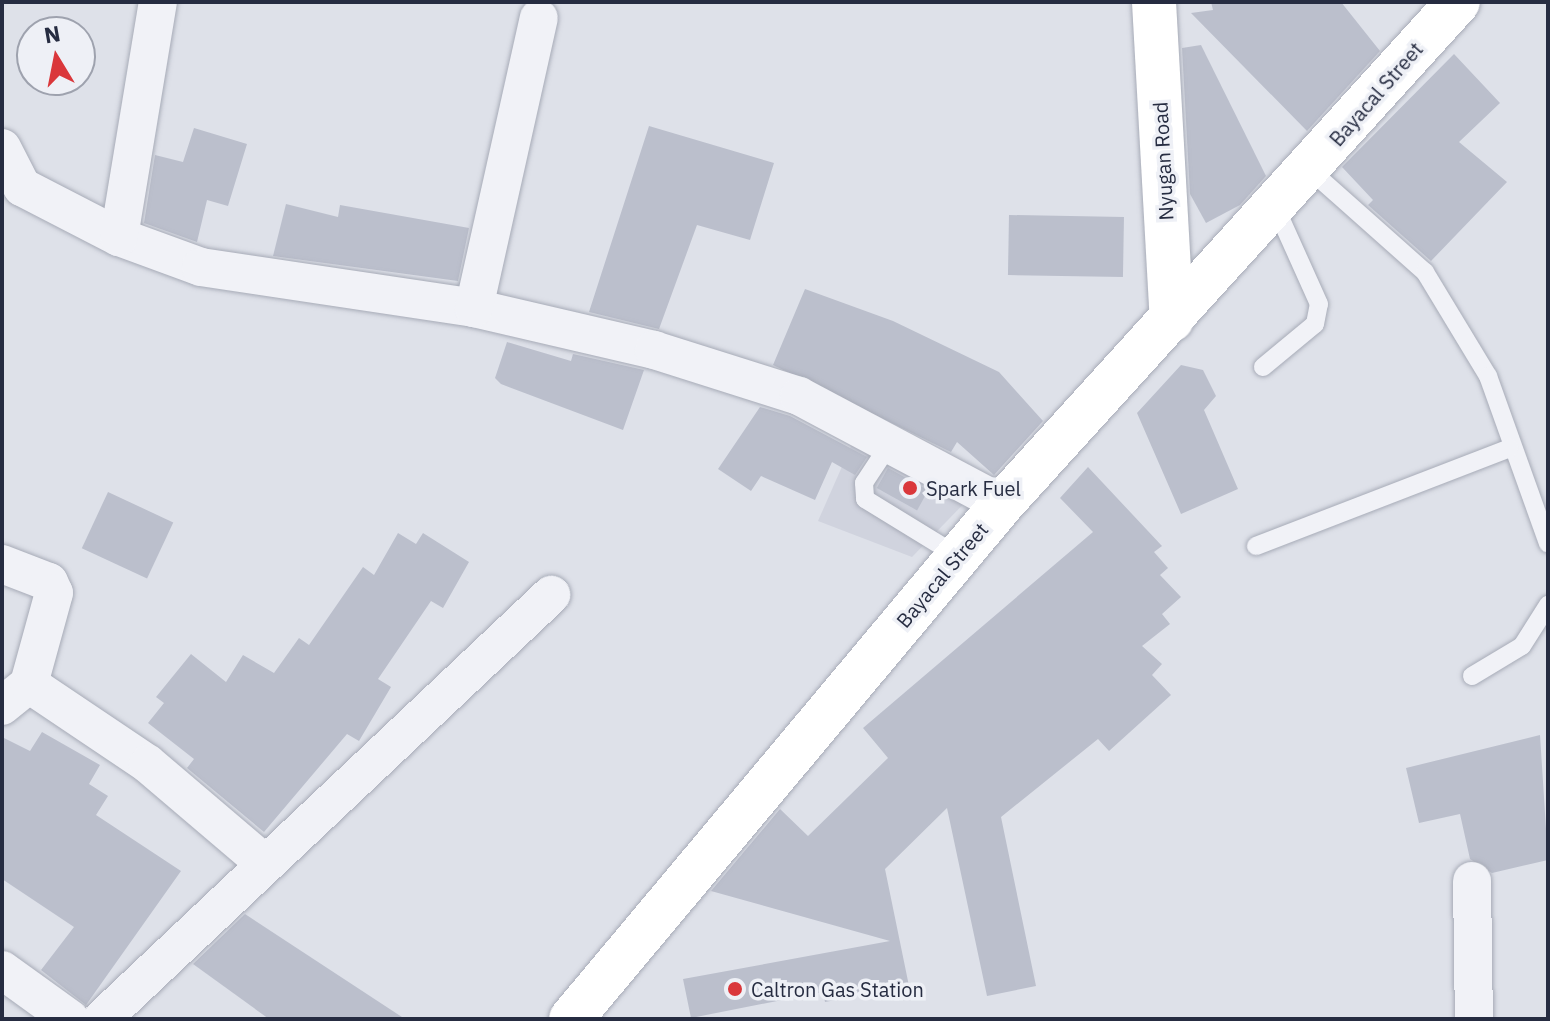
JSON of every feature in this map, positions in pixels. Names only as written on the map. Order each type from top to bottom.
[{"type":"main road","name":"Nyugan Road","points":[[1154,2],[1172,319]]},
{"type":"main road","name":"Bayacal Street","points":[[571,1019],[1002,504],[1172,319],[1272,202],[1310,170],[1458,2]]},
{"type":"street","points":[[119,237],[158,2]]},
{"type":"street","points":[[474,308],[539,18]]},
{"type":"street","points":[[2,148],[22,187],[119,237],[201,267],[474,308],[654,350],[799,396],[891,442],[1002,504]]},
{"type":"street","points":[[2,564],[49,582],[54,593],[9,700],[148,764],[263,862]]},
{"type":"street","points":[[102,1019],[263,862],[426,719],[551,595]]},
{"type":"street","points":[[1472,881],[1474,1019]]},
{"type":"street","points":[[2,970],[70,1019]]},
{"type":"lane","points":[[1310,170],[1425,272],[1488,376],[1510,448],[1548,544]]},
{"type":"lane","points":[[1263,367],[1315,324],[1319,304],[1272,202]]},
{"type":"lane","points":[[891,442],[864,483],[865,499],[958,556]]},
{"type":"lane","points":[[1256,546],[1510,448]]},
{"type":"lane","points":[[1472,676],[1522,646],[1548,605]]},
{"type":"shaded area","points":[[863,419],[981,486],[912,557],[818,521]]},
{"type":"building","points":[[1211,2],[1341,2],[1380,51],[1307,131],[1191,13],[1213,10]]},
{"type":"building","points":[[1201,45],[1266,176],[1240,205],[1206,223],[1190,194],[1182,48]]},
{"type":"building","points":[[1454,54],[1500,103],[1459,142],[1507,182],[1431,261],[1368,205],[1373,200],[1342,167]]},
{"type":"building","points":[[649,126],[774,163],[750,240],[697,225],[659,329],[589,312]]},
{"type":"building","points":[[194,128],[247,144],[228,206],[207,200],[197,242],[144,223],[155,155],[183,162]]},
{"type":"building","points":[[286,204],[338,217],[340,205],[469,228],[458,281],[273,256]]},
{"type":"building","points":[[1009,215],[1124,217],[1123,277],[1008,275]]},
{"type":"building","points":[[805,289],[893,321],[999,372],[1043,421],[994,475],[957,442],[951,452],[773,365]]},
{"type":"building","points":[[507,342],[571,361],[573,354],[644,370],[623,430],[501,384],[495,378]]},
{"type":"building","points":[[1181,365],[1203,370],[1216,396],[1204,410],[1238,489],[1181,514],[1137,413]]},
{"type":"building","points":[[760,407],[790,416],[867,457],[855,475],[832,462],[815,500],[761,476],[751,491],[718,469]]},
{"type":"building","points":[[1088,467],[1162,546],[1154,552],[1168,568],[1160,575],[1181,597],[1162,614],[1170,624],[1142,646],[1162,664],[1152,675],[1171,695],[1109,751],[1098,739],[1001,817],[1036,986],[987,996],[947,808],[885,869],[909,986],[825,1002],[823,992],[691,1018],[683,979],[890,941],[711,891],[780,809],[808,836],[888,758],[863,728],[1093,532],[1060,498]]},
{"type":"building","name":"Spark Fuel","points":[[888,468],[928,490],[917,510],[877,488]]},
{"type":"building","points":[[108,492],[173,522],[147,579],[82,548]]},
{"type":"building","points":[[398,533],[416,544],[423,533],[469,562],[443,608],[431,601],[378,679],[391,687],[359,741],[347,734],[264,832],[187,768],[194,759],[148,723],[164,703],[156,697],[191,654],[226,682],[243,655],[274,673],[299,638],[309,645],[363,567],[374,575]]},
{"type":"building","points":[[42,732],[100,765],[89,784],[108,796],[96,815],[181,871],[86,1005],[41,970],[74,927],[2,879],[2,737],[30,751]]},
{"type":"building","points":[[1540,735],[1548,860],[1492,873],[1470,859],[1460,814],[1419,823],[1406,768]]},
{"type":"building","points":[[245,914],[405,1019],[269,1019],[193,964]]},
{"type":"place","name":"Spark Fuel","points":[[910,488]]},
{"type":"place","name":"Caltron Gas Station","points":[[735,989]]}]
